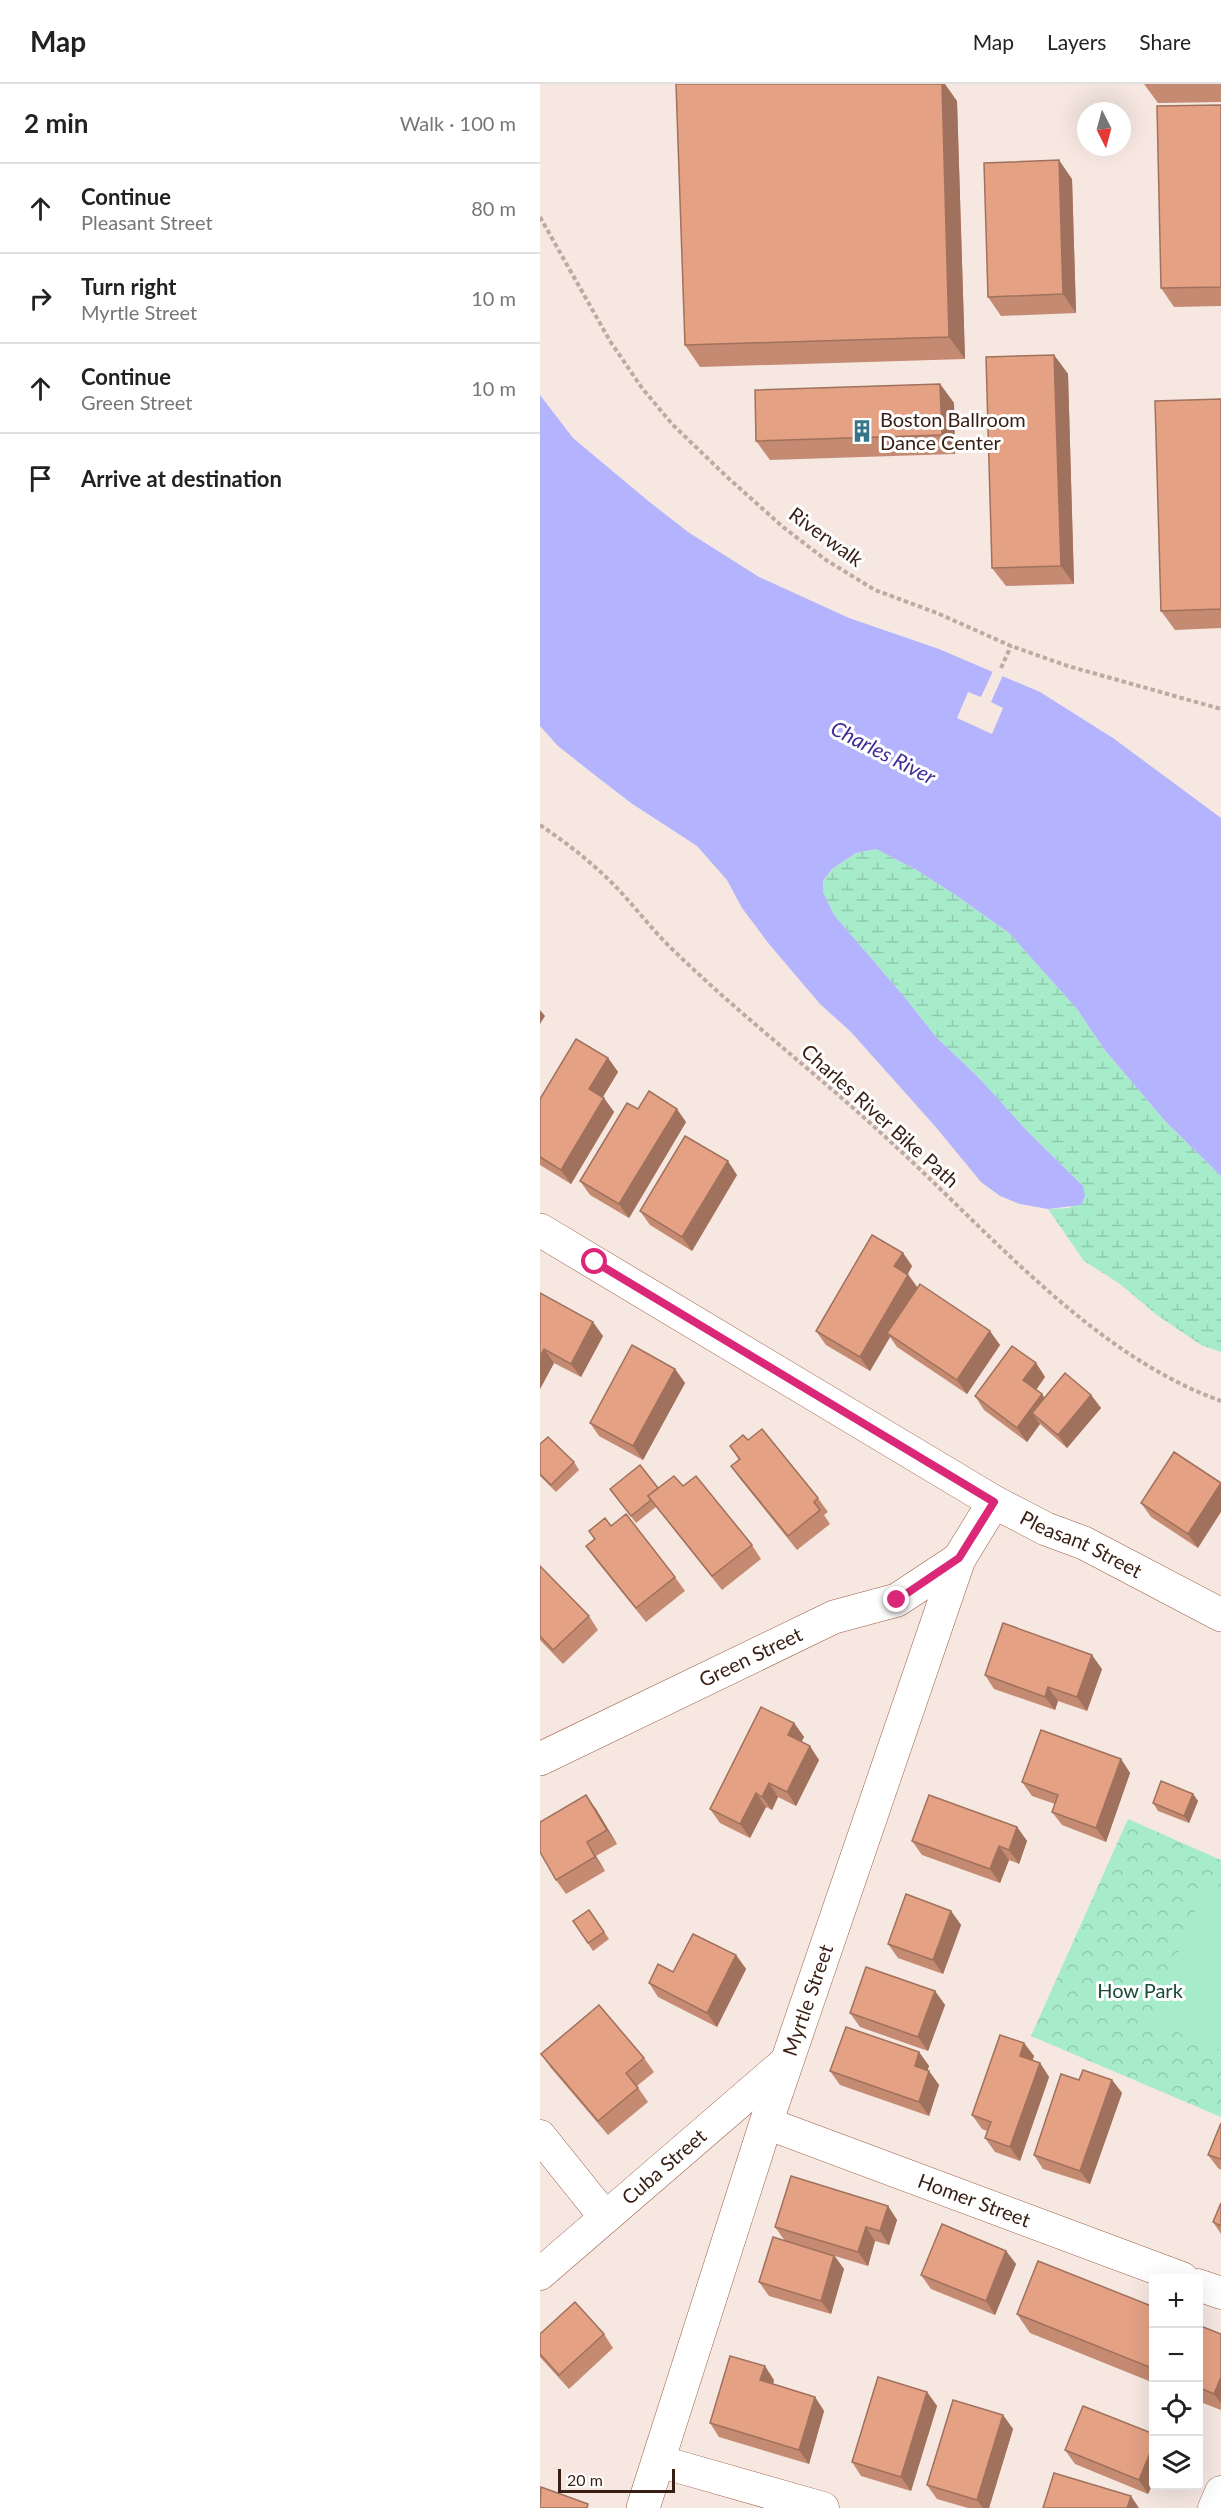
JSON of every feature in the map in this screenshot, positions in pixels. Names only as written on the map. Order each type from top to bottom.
[{"type":"street","name":"Pleasant Street","points":[[540,1230],[994,1502],[1046,1529],[1084,1543],[1221,1615]]},
{"type":"street","name":"Myrtle Street","points":[[643,2508],[766,2123],[959,1558],[994,1502]]},
{"type":"street","name":"Green Street","points":[[540,1759],[834,1617],[897,1600],[959,1558]]},
{"type":"street","name":"Cuba Street","points":[[540,2274],[788,2060]]},
{"type":"street","name":"Homer Street","points":[[766,2123],[1171,2274]]},
{"type":"street","points":[[540,2136],[605,2217]]},
{"type":"street","points":[[1203,2287],[1221,2293]]},
{"type":"street","points":[[658,2461],[823,2508]]},
{"type":"street","points":[[1214,2508],[1221,2492]]},
{"type":"path","name":"Riverwalk","points":[[540,217],[610,341],[642,388],[673,425],[726,476],[783,527],[826,560],[875,590],[937,612],[1011,646],[1068,666],[1221,709]]},
{"type":"path","points":[[1001,668],[1011,646]]},
{"type":"path","name":"Charles River Bike Path","points":[[540,825],[575,849],[608,879],[667,944],[724,997],[891,1142],[992,1239],[1075,1313],[1158,1370],[1204,1395],[1221,1401]]},
{"type":"green space","points":[[876,849],[915,869],[1009,933],[1077,1009],[1104,1049],[1165,1121],[1221,1176],[1221,1352],[1201,1345],[1157,1315],[1120,1284],[1084,1261],[1048,1209],[1070,1208],[1083,1186],[1030,1134],[978,1077],[936,1037],[834,915],[823,892],[823,881],[832,869],[856,853]]},
{"type":"green space","name":"How Park","points":[[1128,1819],[1221,1860],[1221,2117],[1031,2036]]},
{"type":"green space","points":[[1207,1883],[1221,1888],[1221,2050],[1150,2021]]},
{"type":"water","name":"Charles River","points":[[540,395],[573,438],[647,500],[688,532],[759,577],[849,618],[939,649],[1040,692],[1113,738],[1221,818],[1221,1176],[1165,1121],[1104,1049],[1077,1009],[1009,933],[915,869],[876,849],[856,853],[832,869],[823,881],[823,892],[834,915],[936,1037],[978,1077],[1030,1134],[1083,1186],[1085,1196],[1081,1205],[1048,1209],[1020,1204],[1000,1196],[981,1182],[934,1125],[851,1032],[820,1004],[769,944],[742,908],[727,880],[697,846],[631,803],[558,746],[540,726]]},
{"type":"pier","points":[[994,669],[1004,673],[991,702],[1003,708],[992,734],[957,718],[968,692],[981,697]]},
{"type":"building","points":[[676,84],[942,84],[949,337],[685,345]]},
{"type":"building","points":[[1221,105],[1221,287],[1161,288],[1157,106]]},
{"type":"building","points":[[1059,160],[1063,294],[988,297],[984,163]]},
{"type":"building","points":[[1054,355],[1061,566],[992,568],[986,357]]},
{"type":"building","points":[[940,384],[942,435],[756,441],[755,390]]},
{"type":"building","points":[[1221,399],[1221,609],[1161,611],[1155,401]]},
{"type":"building","points":[[576,1039],[608,1058],[589,1089],[604,1098],[561,1170],[540,1157],[540,1099]]},
{"type":"building","points":[[649,1091],[677,1109],[619,1204],[580,1181],[627,1103],[638,1109]]},
{"type":"building","points":[[685,1136],[728,1161],[682,1237],[640,1211]]},
{"type":"building","points":[[872,1235],[903,1253],[894,1266],[908,1275],[860,1357],[816,1331]]},
{"type":"building","points":[[920,1284],[990,1331],[957,1380],[887,1333]]},
{"type":"building","points":[[540,1293],[593,1322],[571,1364],[544,1349],[540,1357]]},
{"type":"building","points":[[632,1345],[675,1369],[633,1446],[590,1423]]},
{"type":"building","points":[[1012,1346],[1036,1363],[1023,1380],[1042,1394],[1017,1428],[975,1396]]},
{"type":"building","points":[[1065,1373],[1091,1395],[1058,1435],[1032,1413]]},
{"type":"building","points":[[762,1429],[818,1498],[814,1502],[820,1510],[788,1536],[731,1466],[740,1459],[730,1446],[743,1435],[748,1440]]},
{"type":"building","points":[[548,1437],[574,1462],[551,1485],[540,1474],[540,1444]]},
{"type":"building","points":[[1174,1452],[1221,1483],[1188,1534],[1141,1503]]},
{"type":"building","points":[[640,1465],[658,1488],[648,1496],[651,1500],[631,1516],[610,1489]]},
{"type":"building","points":[[674,1476],[683,1486],[696,1476],[752,1545],[712,1576],[648,1496]]},
{"type":"building","points":[[626,1514],[675,1577],[636,1608],[586,1546],[595,1539],[589,1531],[605,1518],[611,1526]]},
{"type":"building","points":[[540,1566],[589,1616],[553,1650],[540,1636]]},
{"type":"building","points":[[1003,1623],[1092,1655],[1077,1697],[1048,1687],[1045,1697],[985,1675]]},
{"type":"building","points":[[761,1707],[794,1723],[788,1735],[810,1746],[787,1792],[769,1783],[762,1797],[756,1793],[740,1824],[710,1809]]},
{"type":"building","points":[[1041,1730],[1121,1759],[1096,1828],[1052,1812],[1058,1795],[1022,1782]]},
{"type":"building","points":[[1161,1781],[1193,1794],[1184,1816],[1153,1803]]},
{"type":"building","points":[[586,1795],[607,1830],[587,1842],[595,1857],[556,1880],[540,1852],[540,1822]]},
{"type":"building","points":[[929,1795],[1017,1827],[1009,1850],[999,1846],[990,1869],[912,1841]]},
{"type":"building","points":[[906,1894],[951,1911],[933,1960],[888,1944]]},
{"type":"building","points":[[589,1910],[604,1932],[588,1943],[573,1921]]},
{"type":"building","points":[[693,1934],[736,1955],[707,2013],[649,1983],[658,1964],[673,1972]]},
{"type":"building","points":[[866,1967],[935,1991],[918,2037],[850,2013]]},
{"type":"building","points":[[599,2005],[644,2058],[626,2073],[638,2088],[598,2121],[541,2054]]},
{"type":"building","points":[[846,2027],[919,2052],[915,2066],[929,2071],[919,2102],[830,2071]]},
{"type":"building","points":[[1000,2035],[1024,2043],[1020,2056],[1040,2063],[1010,2147],[985,2138],[991,2122],[972,2115]]},
{"type":"building","points":[[1083,2070],[1112,2080],[1080,2171],[1034,2155],[1061,2074],[1079,2080]]},
{"type":"building","points":[[1221,2123],[1221,2159],[1208,2155]]},
{"type":"building","points":[[791,2176],[888,2206],[880,2231],[866,2227],[858,2252],[775,2227]]},
{"type":"building","points":[[1221,2203],[1221,2226],[1213,2222]]},
{"type":"building","points":[[942,2224],[1006,2251],[986,2301],[921,2275]]},
{"type":"building","points":[[773,2237],[834,2256],[821,2301],[759,2282]]},
{"type":"building","points":[[1038,2261],[1149,2305],[1149,2367],[1017,2314]]},
{"type":"building","points":[[575,2302],[604,2334],[559,2375],[540,2354],[540,2334]]},
{"type":"building","points":[[1203,2327],[1221,2334],[1221,2377],[1214,2394],[1203,2389]]},
{"type":"building","points":[[730,2356],[765,2366],[760,2380],[815,2397],[799,2450],[710,2423]]},
{"type":"building","points":[[878,2377],[927,2392],[901,2477],[852,2462]]},
{"type":"building","points":[[953,2400],[1003,2415],[977,2500],[927,2485]]},
{"type":"building","points":[[1083,2406],[1149,2432],[1149,2455],[1139,2480],[1065,2450]]},
{"type":"building","points":[[1054,2473],[1131,2496],[1127,2508],[1043,2508]]},
{"type":"building","points":[[541,2487],[588,2504],[587,2508],[540,2508]]},
{"type":"place","name":"Boston Ballroom Dance Center","points":[[862,431]]},
{"type":"route","points":[[595,1262],[994,1502],[959,1558],[897,1600]]}]
